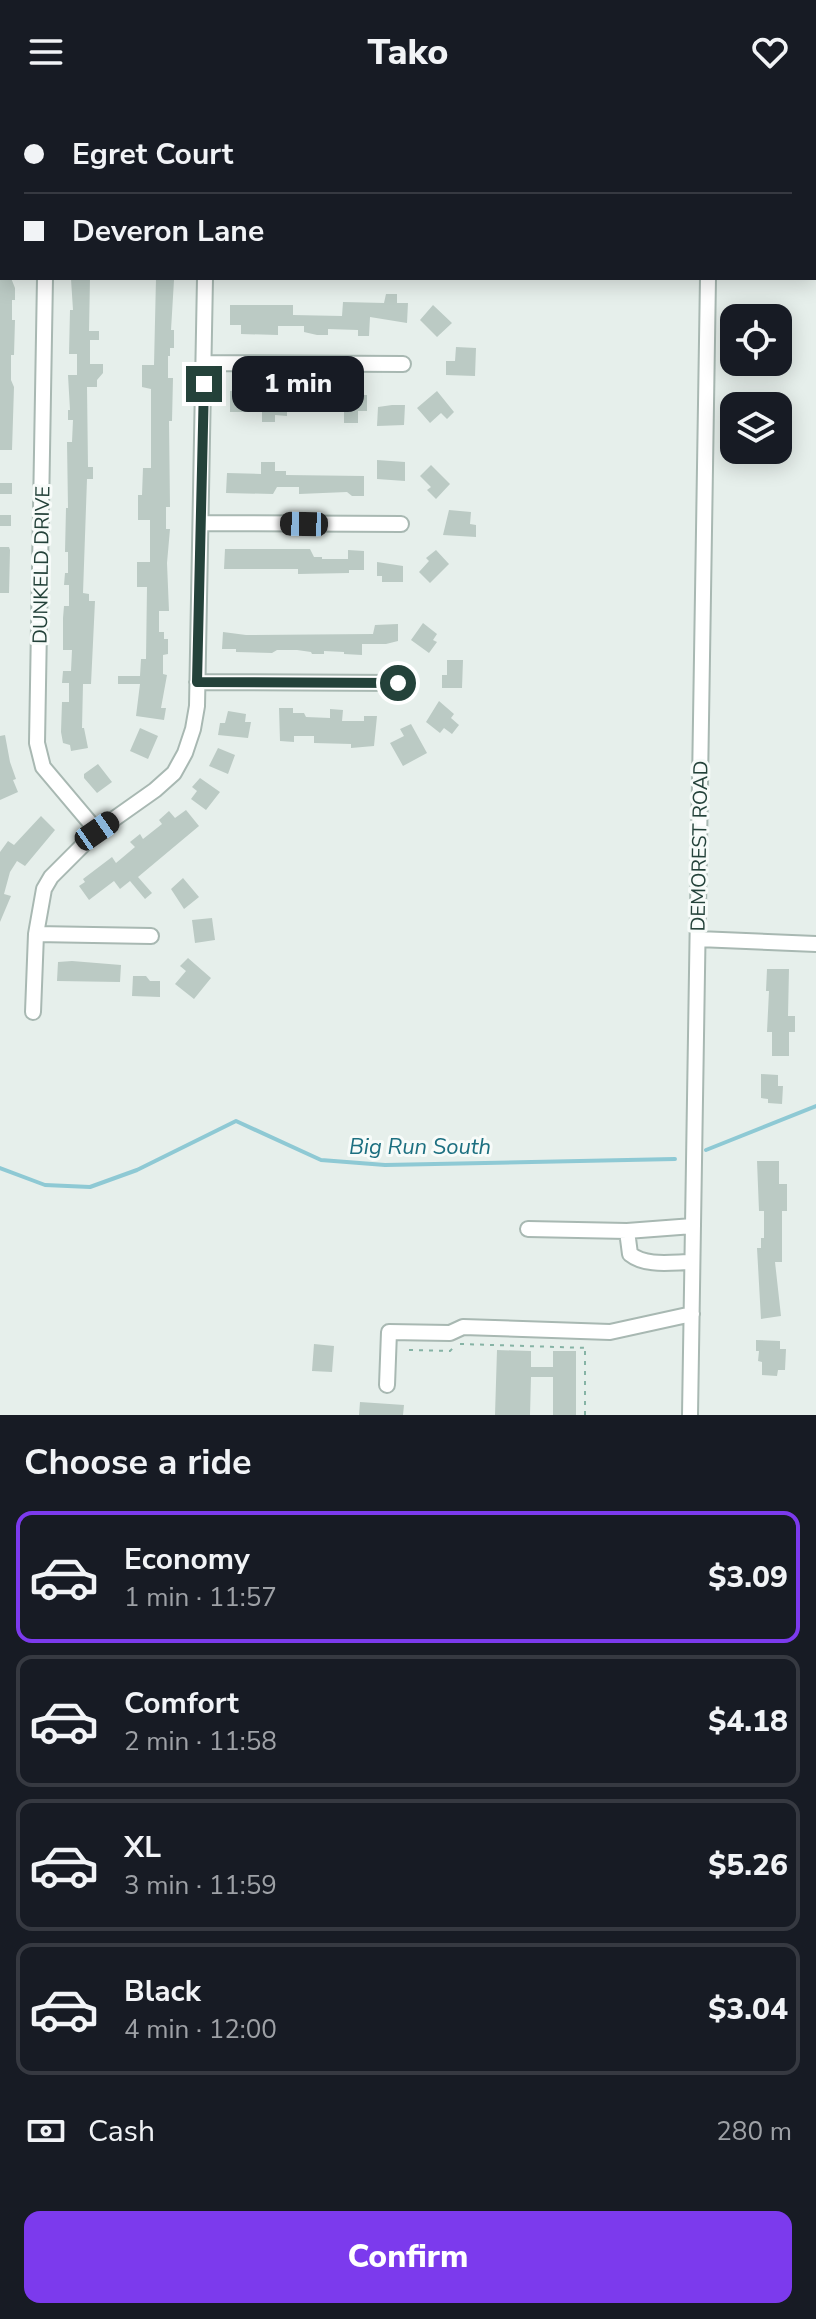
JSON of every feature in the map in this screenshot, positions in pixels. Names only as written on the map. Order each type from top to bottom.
[{"type":"street","name":"DUNKELD DRIVE","points":[[45,280],[37,743],[43,767],[97,831]]},
{"type":"street","points":[[33,1012],[36,934],[44,889],[51,877],[97,831],[174,773],[193,729],[202,523],[205,280]]},
{"type":"street","name":"DEMOREST ROAD","points":[[690,1415],[708,280]]},
{"type":"street","points":[[204,363],[403,364]]},
{"type":"street","points":[[202,523],[401,524]]},
{"type":"street","points":[[197,682],[398,683]]},
{"type":"street","points":[[36,934],[151,936]]},
{"type":"street","points":[[698,939],[816,944]]},
{"type":"street","points":[[528,1229],[627,1231],[693,1226]]},
{"type":"street","points":[[627,1231],[630,1254],[636,1259],[692,1262]]},
{"type":"street","points":[[387,1385],[389,1332],[450,1333],[463,1327],[610,1332],[692,1314]]},
{"type":"path","points":[[409,1350],[450,1351],[457,1344],[586,1347],[585,1415]]},
{"type":"building","points":[[0,280],[12,280],[15,288],[15,300],[12,300],[12,320],[15,320],[14,355],[11,355],[14,387],[12,450],[0,450]]},
{"type":"building","points":[[71,280],[90,280],[89,331],[99,331],[99,340],[90,340],[90,364],[103,364],[103,373],[97,380],[97,387],[87,387],[88,467],[93,467],[93,479],[87,479],[83,593],[89,594],[89,601],[95,601],[91,684],[83,684],[82,728],[88,748],[71,751],[70,745],[63,743],[61,732],[62,702],[69,702],[69,683],[62,683],[63,671],[71,671],[72,650],[63,650],[63,618],[64,606],[69,606],[69,585],[64,585],[65,573],[68,573],[68,552],[65,552],[67,442],[72,442],[73,420],[68,420],[68,375],[77,375],[77,354],[69,354],[70,310],[73,310]]},
{"type":"building","points":[[156,280],[174,280],[171,330],[174,330],[174,348],[170,348],[168,356],[168,378],[173,378],[172,421],[169,421],[170,507],[166,507],[166,529],[170,529],[167,563],[169,611],[159,611],[159,632],[164,632],[164,639],[168,639],[168,654],[163,655],[163,674],[167,675],[161,708],[166,708],[164,720],[136,716],[140,684],[118,684],[118,676],[140,676],[141,659],[146,659],[147,587],[137,587],[137,562],[150,562],[150,520],[138,520],[138,495],[142,495],[143,468],[151,468],[151,389],[142,387],[142,365],[154,365]]},
{"type":"building","points":[[386,294],[397,294],[397,303],[408,303],[407,323],[370,317],[369,336],[358,336],[358,330],[328,329],[328,335],[317,335],[304,332],[304,326],[278,326],[278,335],[241,334],[241,325],[230,325],[230,305],[293,305],[293,315],[342,316],[343,302],[384,303]]},
{"type":"building","points":[[433,305],[452,323],[437,337],[420,320]]},
{"type":"building","points":[[456,347],[476,348],[475,376],[446,375],[446,361],[455,361]]},
{"type":"building","points":[[274,389],[274,393],[302,394],[302,390],[352,390],[357,395],[367,395],[367,411],[358,411],[358,423],[344,423],[344,412],[287,411],[287,416],[275,415],[275,422],[262,422],[262,412],[230,412],[230,391]]},
{"type":"building","points":[[437,391],[454,412],[447,419],[441,413],[430,423],[417,408]]},
{"type":"building","points":[[405,405],[404,425],[377,426],[378,407]]},
{"type":"building","points":[[377,460],[405,462],[405,481],[377,479]]},
{"type":"building","points":[[261,462],[275,462],[275,471],[286,471],[286,475],[364,476],[364,496],[352,496],[347,492],[299,494],[299,487],[277,487],[273,494],[226,493],[227,473],[261,474]]},
{"type":"building","points":[[431,465],[450,484],[436,499],[427,490],[431,487],[420,476]]},
{"type":"building","points":[[0,483],[12,483],[12,494],[0,494]]},
{"type":"building","points":[[449,510],[471,512],[470,524],[476,525],[476,537],[443,535]]},
{"type":"building","points":[[0,515],[11,515],[11,526],[0,526]]},
{"type":"building","points":[[0,547],[9,547],[10,550],[9,593],[0,593]]},
{"type":"building","points":[[225,549],[310,549],[314,557],[322,559],[348,559],[348,550],[364,551],[364,570],[298,574],[298,569],[224,569]]},
{"type":"building","points":[[436,550],[449,564],[430,583],[419,572],[429,561],[426,558]]},
{"type":"building","points":[[377,562],[403,566],[403,582],[382,582],[382,576],[377,576]]},
{"type":"building","points":[[423,623],[437,634],[433,640],[437,642],[429,653],[411,640]]},
{"type":"building","points":[[398,624],[398,641],[362,644],[362,655],[222,649],[223,632],[246,635],[373,634],[375,625]]},
{"type":"building","points":[[447,660],[463,660],[462,688],[442,688],[442,675],[447,675]]},
{"type":"building","points":[[439,701],[454,714],[451,718],[459,725],[452,734],[444,728],[440,733],[426,722]]},
{"type":"building","points":[[279,708],[293,708],[293,713],[304,713],[306,717],[330,718],[330,709],[343,710],[342,721],[364,721],[364,716],[377,716],[374,746],[351,748],[351,744],[314,743],[314,736],[294,736],[294,742],[280,741]]},
{"type":"building","points":[[228,711],[246,714],[245,722],[251,722],[248,738],[218,735],[220,723],[225,723]]},
{"type":"building","points":[[411,724],[427,753],[403,766],[390,743],[404,736],[400,729]]},
{"type":"building","points":[[140,728],[158,736],[148,759],[130,751]]},
{"type":"building","points":[[5,735],[18,792],[0,800],[0,736]]},
{"type":"building","points":[[218,748],[235,755],[228,774],[209,766]]},
{"type":"building","points":[[98,764],[112,782],[97,793],[84,774]]},
{"type":"building","points":[[200,778],[220,792],[206,810],[191,799],[197,791],[192,787]]},
{"type":"building","points":[[186,810],[199,826],[138,877],[152,893],[145,899],[130,881],[120,889],[114,881],[89,900],[79,886],[85,882],[83,879],[112,857],[116,863],[135,847],[130,842],[140,834],[143,839],[162,824],[159,820],[169,811],[175,818]]},
{"type":"building","points":[[41,816],[55,830],[25,866],[17,861],[10,872],[4,894],[11,896],[0,922],[0,852],[8,841],[14,845]]},
{"type":"building","points":[[183,878],[199,897],[184,909],[171,889]]},
{"type":"building","points":[[212,918],[215,940],[195,943],[192,920]]},
{"type":"building","points":[[188,958],[211,978],[194,999],[175,984],[186,971],[180,966]]},
{"type":"building","points":[[58,962],[121,965],[120,982],[57,981]]},
{"type":"building","points":[[767,969],[789,969],[788,1016],[795,1016],[795,1032],[789,1032],[789,1056],[772,1056],[772,1032],[767,1032]]},
{"type":"building","points":[[133,976],[160,981],[160,997],[132,996]]},
{"type":"building","points":[[761,1074],[778,1075],[778,1086],[783,1086],[782,1104],[768,1103],[768,1099],[761,1098]]},
{"type":"building","points":[[757,1161],[779,1161],[779,1184],[787,1184],[787,1211],[782,1211],[782,1262],[775,1262],[781,1316],[761,1319],[757,1248],[761,1248],[761,1238],[764,1238],[764,1211],[759,1211]]},
{"type":"building","points":[[756,1340],[780,1341],[780,1349],[786,1349],[785,1370],[778,1370],[777,1376],[762,1375]]},
{"type":"building","points":[[314,1344],[334,1346],[332,1372],[312,1371]]},
{"type":"building","points":[[497,1350],[531,1351],[531,1367],[553,1367],[553,1351],[576,1351],[576,1415],[553,1415],[553,1377],[531,1377],[530,1415],[495,1415]]},
{"type":"building","points":[[360,1402],[404,1405],[403,1415],[359,1415]]},
{"type":"waterway","name":"Big Run South","points":[[706,1150],[816,1106]]},
{"type":"waterway","name":"Big Run South","points":[[0,1168],[45,1185],[90,1187],[137,1170],[236,1121],[321,1160],[385,1165],[675,1159]]},
{"type":"route","points":[[204,384],[197,682],[398,683]]}]
